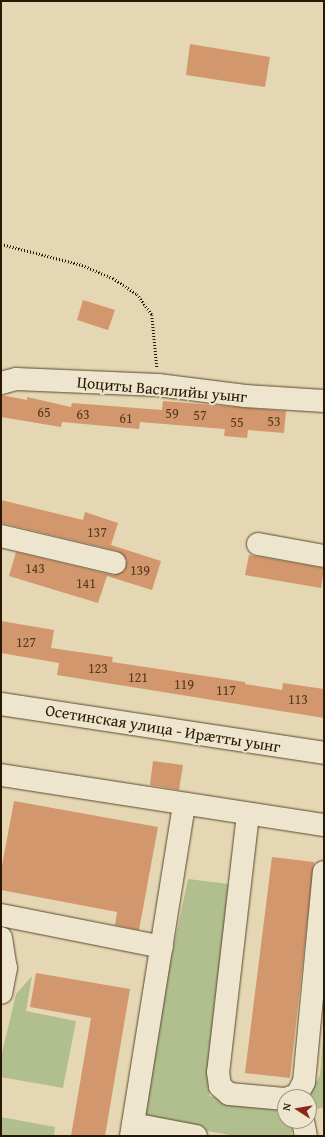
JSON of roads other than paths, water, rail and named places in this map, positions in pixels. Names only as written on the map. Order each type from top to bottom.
[{"type":"street","name":"Цоциты Василийы уынг","points":[[1,383],[16,379],[158,385],[245,396],[324,401]]},
{"type":"street","points":[[1,536],[115,563]]},
{"type":"street","points":[[258,544],[324,556]]},
{"type":"street","name":"Осетинская улица - Ирæтты уынг","points":[[2,707],[324,753]]},
{"type":"street","points":[[1,776],[248,814],[324,824]]},
{"type":"street","points":[[184,804],[132,1130],[196,1136]]},
{"type":"street","points":[[248,814],[218,1072],[220,1086],[229,1094],[277,1096]]},
{"type":"street","points":[[298,1089],[304,1082],[324,872]]},
{"type":"street","points":[[1,915],[162,947]]},
{"type":"street","points":[[1,938],[6,968],[1,993]]}]
